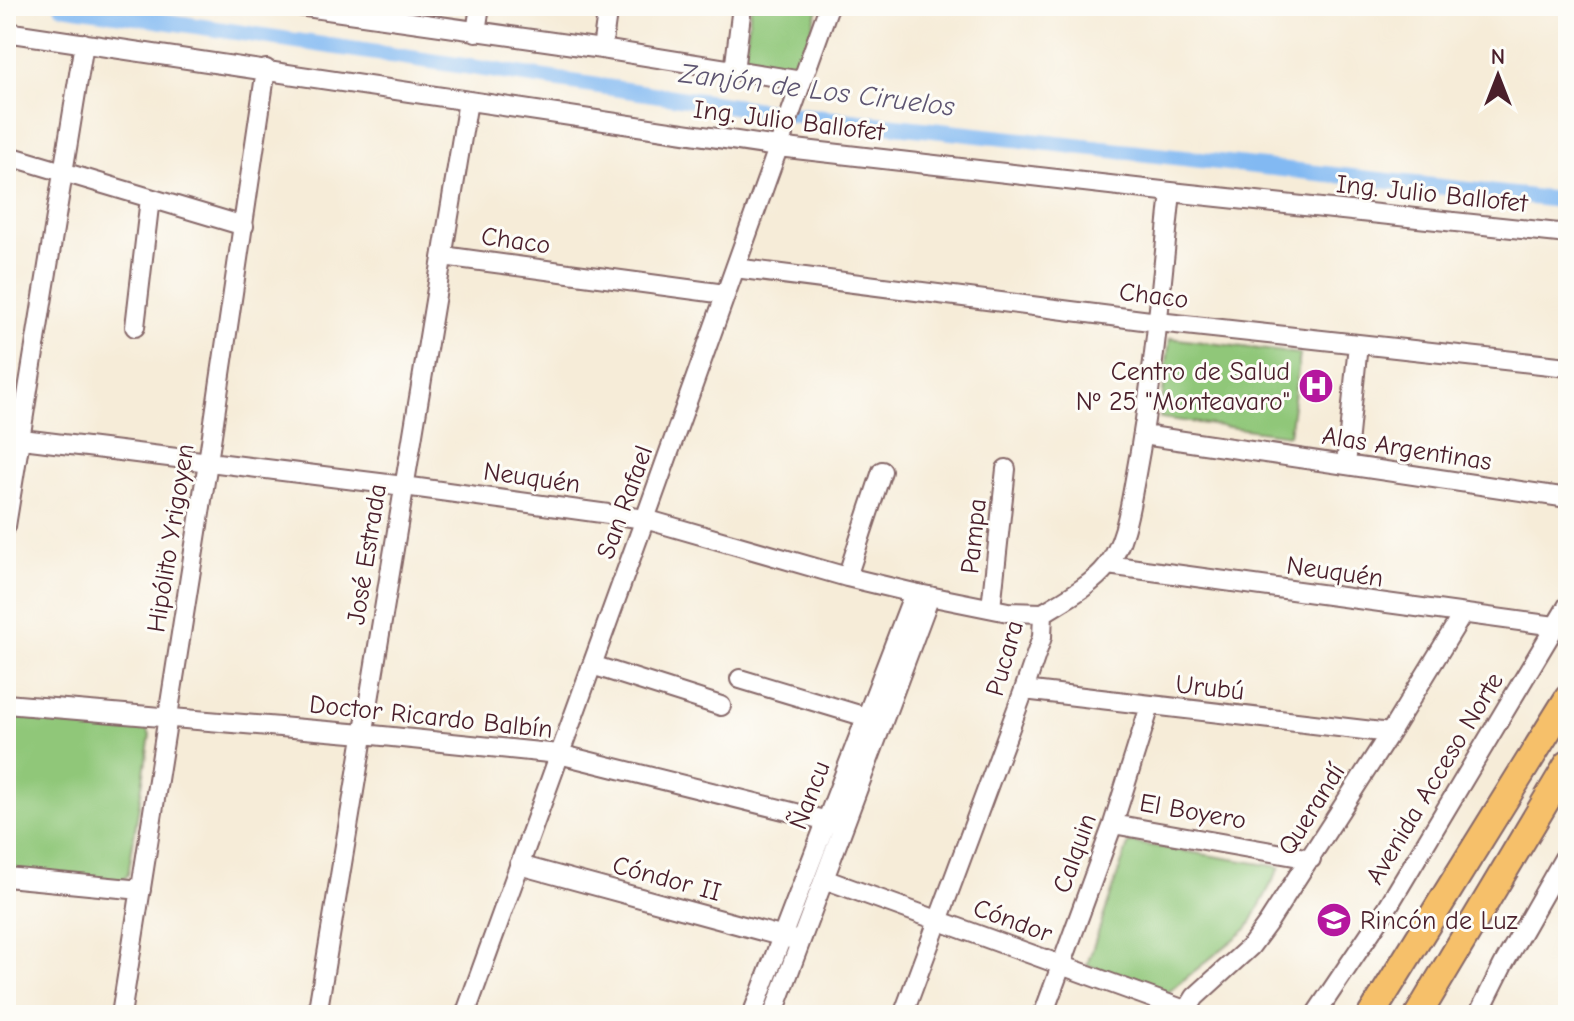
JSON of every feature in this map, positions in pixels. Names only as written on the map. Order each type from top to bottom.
[{"type":"highway","points":[[1371,1015],[1568,698]]},
{"type":"highway","points":[[1418,1015],[1568,764]]},
{"type":"street","name":"Ing. Julio Ballofet","points":[[299,6],[343,9],[476,32],[602,49],[734,71],[800,87]]},
{"type":"street","points":[[476,32],[480,6]]},
{"type":"street","points":[[602,49],[608,6]]},
{"type":"street","points":[[734,71],[742,6]]},
{"type":"street","name":"San Rafael","points":[[465,1015],[829,6]]},
{"type":"street","name":"Ing. Julio Ballofet","points":[[6,32],[468,101],[1171,192],[1568,234]]},
{"type":"street","points":[[6,526],[13,438],[84,43]]},
{"type":"street","name":"Hipólito Yrigoyen","points":[[121,1015],[266,69]]},
{"type":"street","name":"José Estrada","points":[[317,1015],[468,101]]},
{"type":"street","points":[[6,155],[244,226]]},
{"type":"street","name":"Pucara","points":[[903,1015],[1024,690],[1042,637],[1043,613],[1076,593],[1108,565],[1120,541],[1143,435],[1171,192]]},
{"type":"street","points":[[135,327],[150,198]]},
{"type":"street","name":"Chaco","points":[[443,256],[725,294]]},
{"type":"street","name":"Chaco","points":[[735,268],[1158,322],[1568,367]]},
{"type":"street","points":[[1346,465],[1358,344]]},
{"type":"street","name":"Alas Argentinas","points":[[1143,435],[1568,498]]},
{"type":"street","name":"Neuquén","points":[[13,438],[645,519],[847,577],[1008,612],[1043,613]]},
{"type":"street","name":"Pampa","points":[[991,608],[1006,469]]},
{"type":"street","points":[[847,577],[882,471]]},
{"type":"street","name":"Neuquén","points":[[1108,565],[1555,626]]},
{"type":"street","name":"Ñancu","points":[[773,1015],[792,939],[922,594]]},
{"type":"street","name":"Avenida Acceso Norte","points":[[1315,1015],[1387,908],[1568,605]]},
{"type":"street","name":"Querandí","points":[[1184,1012],[1195,997],[1251,946],[1268,923],[1462,615]]},
{"type":"street","points":[[592,665],[721,706]]},
{"type":"street","points":[[740,679],[874,720]]},
{"type":"street","name":"Urubú","points":[[1024,690],[1390,733]]},
{"type":"street","name":"Doctor Ricardo Balbín","points":[[6,704],[559,754],[835,823]]},
{"type":"street","name":"Calquin","points":[[1043,1015],[1113,824],[1150,706]]},
{"type":"street","name":"Ñancu","points":[[752,1015],[824,879],[835,823]]},
{"type":"street","name":"El Boyero","points":[[1113,824],[1311,859]]},
{"type":"street","points":[[1478,1015],[1568,851]]},
{"type":"street","name":"Cóndor II","points":[[519,865],[792,939]]},
{"type":"street","points":[[6,877],[141,890]]},
{"type":"street","name":"Cóndor","points":[[824,879],[1184,1012]]},
{"type":"green space","points":[[751,6],[819,6],[798,70],[744,61]]},
{"type":"green space","points":[[1170,338],[1300,354],[1289,435],[1160,418]]},
{"type":"green space","points":[[6,715],[144,726],[150,735],[128,875],[120,882],[6,870]]},
{"type":"green space","points":[[1129,842],[1280,867],[1248,928],[1167,993],[1087,965]]},
{"type":"waterway","name":"Zanjón de Los Ciruelos","points":[[62,6],[780,113],[1568,201]]},
{"type":"place","name":"Centro de Salud Nº 25 \"Monteavaro\"","points":[[1316,386]]},
{"type":"place","name":"Rincón de Luz","points":[[1334,920]]}]
